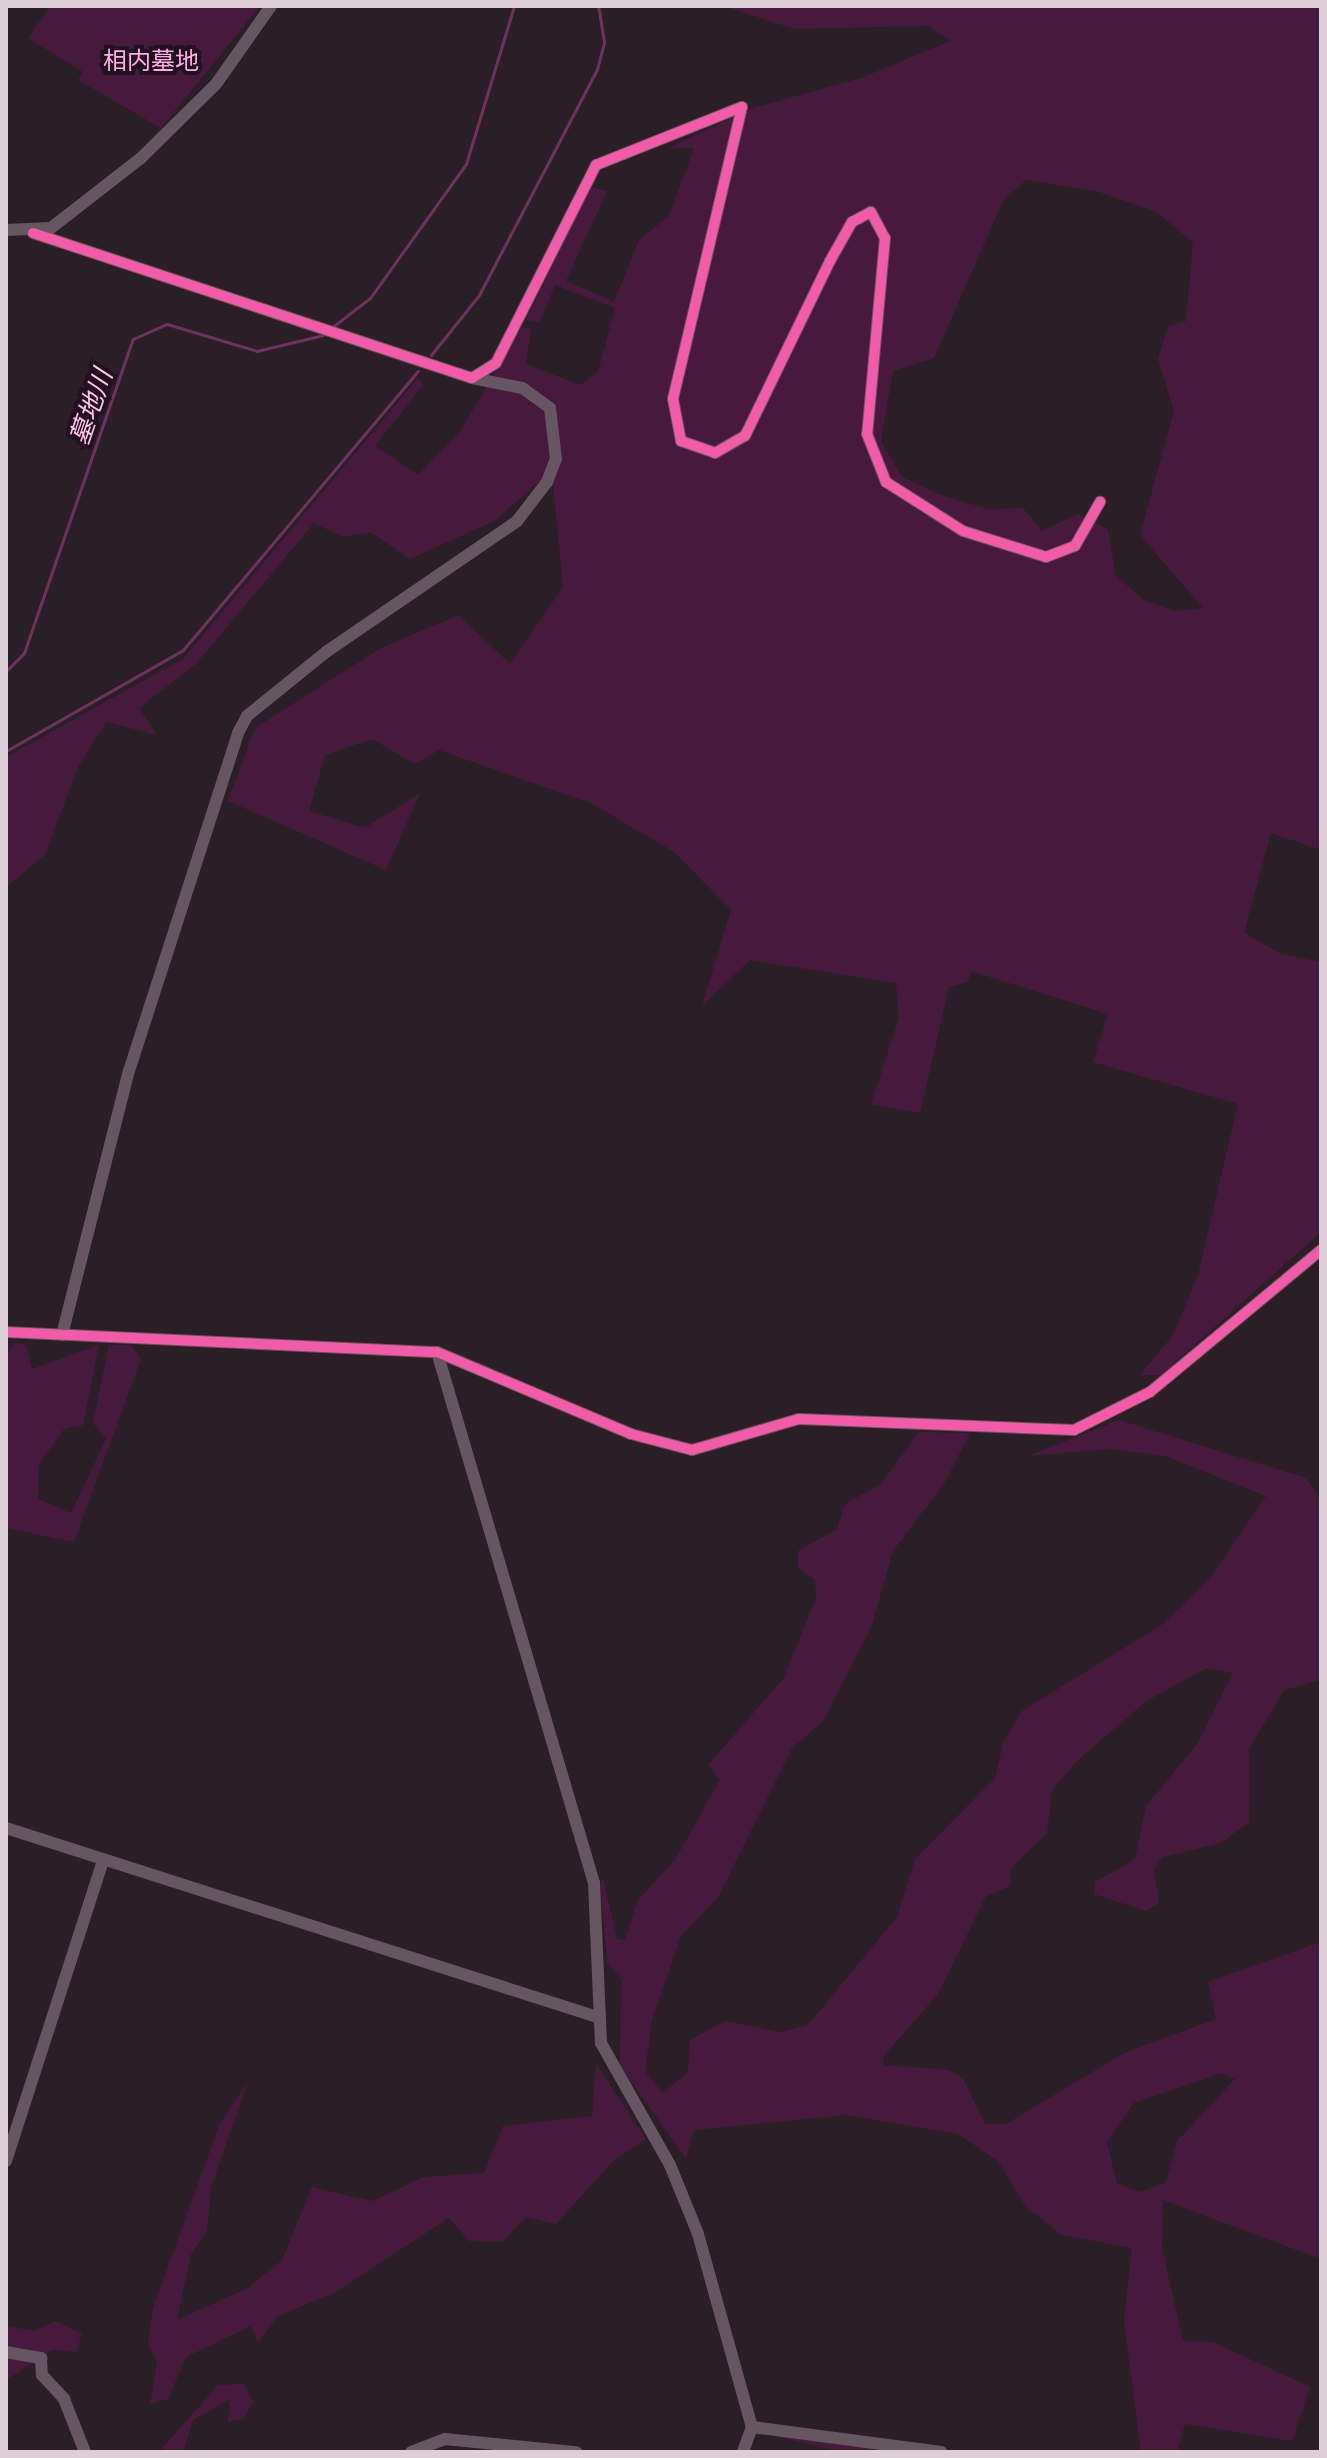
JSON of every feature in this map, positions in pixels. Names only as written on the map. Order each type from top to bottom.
[{"type":"street","points":[[33,233],[63,222],[186,119],[271,6]]},
{"type":"street","points":[[472,378],[496,363],[596,165],[742,107],[673,399],[681,441],[715,453],[745,436],[837,248],[852,222],[871,212],[885,238],[867,434],[886,482],[963,531],[1046,557],[1075,546],[1100,502]]},
{"type":"street","points":[[6,230],[33,233],[472,378],[522,388],[550,408],[556,459],[547,482],[517,521],[406,593],[247,716],[225,763],[129,1071],[62,1335]]},
{"type":"street","points":[[6,1332],[437,1352],[674,1448],[709,1448],[799,1419],[1074,1430],[1150,1392],[1321,1250]]},
{"type":"street","points":[[437,1352],[594,1883],[597,2017],[615,2076],[651,2133],[698,2234],[752,2427],[743,2452]]},
{"type":"street","points":[[6,1828],[597,2017]]},
{"type":"street","points":[[6,2161],[103,1860]]},
{"type":"street","points":[[6,2352],[41,2358],[42,2375],[64,2399],[85,2452]]},
{"type":"street","points":[[752,2427],[941,2452]]},
{"type":"street","points":[[411,2452],[445,2439],[576,2452]]},
{"type":"green space","name":"相内墓地","points":[[50,6],[260,6],[161,128],[78,80],[83,72],[28,38]]},
{"type":"green space","points":[[723,6],[1321,6],[1321,850],[1271,833],[1244,933],[1281,954],[1321,962],[1321,1232],[1161,1375],[1140,1375],[1173,1335],[1198,1275],[1238,1104],[1093,1062],[1108,1014],[971,971],[968,982],[949,987],[920,1113],[871,1104],[899,1018],[896,983],[750,960],[702,1006],[731,910],[674,852],[593,804],[439,750],[415,764],[372,739],[325,755],[309,811],[365,828],[420,793],[386,870],[228,801],[255,728],[381,648],[459,615],[510,664],[563,587],[552,471],[494,521],[410,559],[371,532],[343,537],[314,523],[196,664],[139,708],[157,735],[106,722],[78,767],[45,855],[6,887],[6,757],[183,659],[418,378],[423,385],[375,446],[418,475],[461,430],[522,327],[531,329],[526,364],[580,385],[598,372],[615,308],[555,285],[540,322],[526,320],[590,187],[607,191],[566,281],[614,302],[639,240],[669,216],[694,148],[668,148],[753,108],[861,78],[951,41],[929,26],[795,29]],"holes":[[[1026,180],[1096,191],[1157,212],[1193,243],[1186,321],[1168,326],[1158,359],[1174,411],[1140,535],[1203,608],[1175,611],[1144,600],[1116,576],[1108,529],[1078,514],[1042,531],[1023,508],[988,509],[938,494],[902,477],[881,441],[893,371],[934,358],[1003,201]]]},
{"type":"green space","points":[[14,1343],[26,1345],[32,1369],[99,1345],[83,1425],[64,1429],[39,1464],[38,1499],[71,1513],[106,1439],[93,1423],[109,1345],[131,1345],[141,1359],[74,1542],[6,1528],[6,1359]]},
{"type":"green space","points":[[1119,1420],[1306,1478],[1321,1500],[1321,1680],[1284,1690],[1249,1749],[1249,1822],[1221,1843],[1163,1857],[1154,1868],[1159,1903],[1146,1911],[1094,1894],[1095,1882],[1135,1859],[1146,1806],[1198,1743],[1233,1673],[1206,1668],[1145,1702],[1077,1761],[1052,1790],[1047,1833],[1011,1868],[1010,1886],[986,1896],[938,1994],[883,2057],[884,2065],[949,2070],[963,2079],[985,2124],[1006,2124],[1124,2053],[1216,2019],[1208,1982],[1321,1942],[1321,2259],[1163,2200],[1162,2248],[1183,2341],[1213,2342],[1310,2387],[1292,2441],[1185,2424],[1177,2452],[1141,2452],[1124,2321],[1132,2248],[1062,2235],[1026,2207],[998,2161],[958,2134],[847,2115],[694,2130],[686,2159],[620,2066],[621,1979],[607,1962],[600,1885],[603,1878],[617,1939],[625,1940],[638,1900],[675,1860],[720,1780],[708,1765],[783,1679],[816,1599],[815,1580],[798,1568],[798,1551],[837,1529],[845,1504],[881,1484],[919,1432],[970,1433],[945,1482],[893,1551],[871,1628],[823,1721],[792,1748],[718,1897],[681,1936],[652,2020],[645,2072],[663,2093],[688,2072],[690,2040],[725,2021],[780,2032],[808,2025],[897,1917],[915,1859],[995,1778],[1004,1740],[1022,1711],[1163,1624],[1211,1577],[1266,1496],[1165,1456],[1110,1449],[1028,1456]],"holes":[[[1222,2073],[1235,2079],[1177,2141],[1166,2182],[1140,2192],[1117,2184],[1107,2142],[1134,2103]]]},
{"type":"green space","points":[[596,2064],[646,2139],[614,2160],[556,2224],[526,2217],[502,2242],[469,2241],[449,2218],[334,2293],[278,2316],[258,2343],[251,2326],[186,2357],[168,2399],[150,2404],[157,2362],[148,2343],[153,2308],[220,2123],[248,2082],[211,2187],[207,2231],[191,2254],[177,2320],[248,2288],[282,2260],[312,2187],[372,2201],[424,2177],[484,2173],[503,2126],[592,2116]]},
{"type":"green space","points":[[56,2321],[82,2334],[76,2352],[52,2350],[6,2380],[6,2326],[35,2331]]},
{"type":"green space","points":[[244,2384],[253,2403],[243,2419],[228,2422],[230,2399],[193,2420],[183,2452],[159,2452],[218,2385]]},
{"type":"green space","points":[[786,2434],[902,2452],[843,2452],[773,2436]]},
{"type":"waterway","name":"墓地川","points":[[331,328],[370,298],[466,164],[514,6]]},
{"type":"waterway","points":[[431,355],[479,295],[597,69],[604,42],[598,6]]},
{"type":"waterway","name":"墓地川","points":[[882,6],[900,6]]},
{"type":"waterway","name":"墓地川","points":[[6,671],[24,653],[133,339],[167,324],[257,351],[323,335]]},
{"type":"waterway","points":[[6,751],[183,650],[418,371]]},
{"type":"cycle path","points":[[33,233],[472,378],[496,363],[596,165],[742,107],[673,399],[681,441],[715,453],[745,436],[830,261],[852,222],[871,212],[885,238],[867,434],[886,482],[963,531],[1046,557],[1075,546],[1100,502]]},
{"type":"cycle path","points":[[6,1332],[437,1352],[631,1434],[692,1450],[799,1419],[1074,1430],[1150,1392],[1321,1250]]}]
